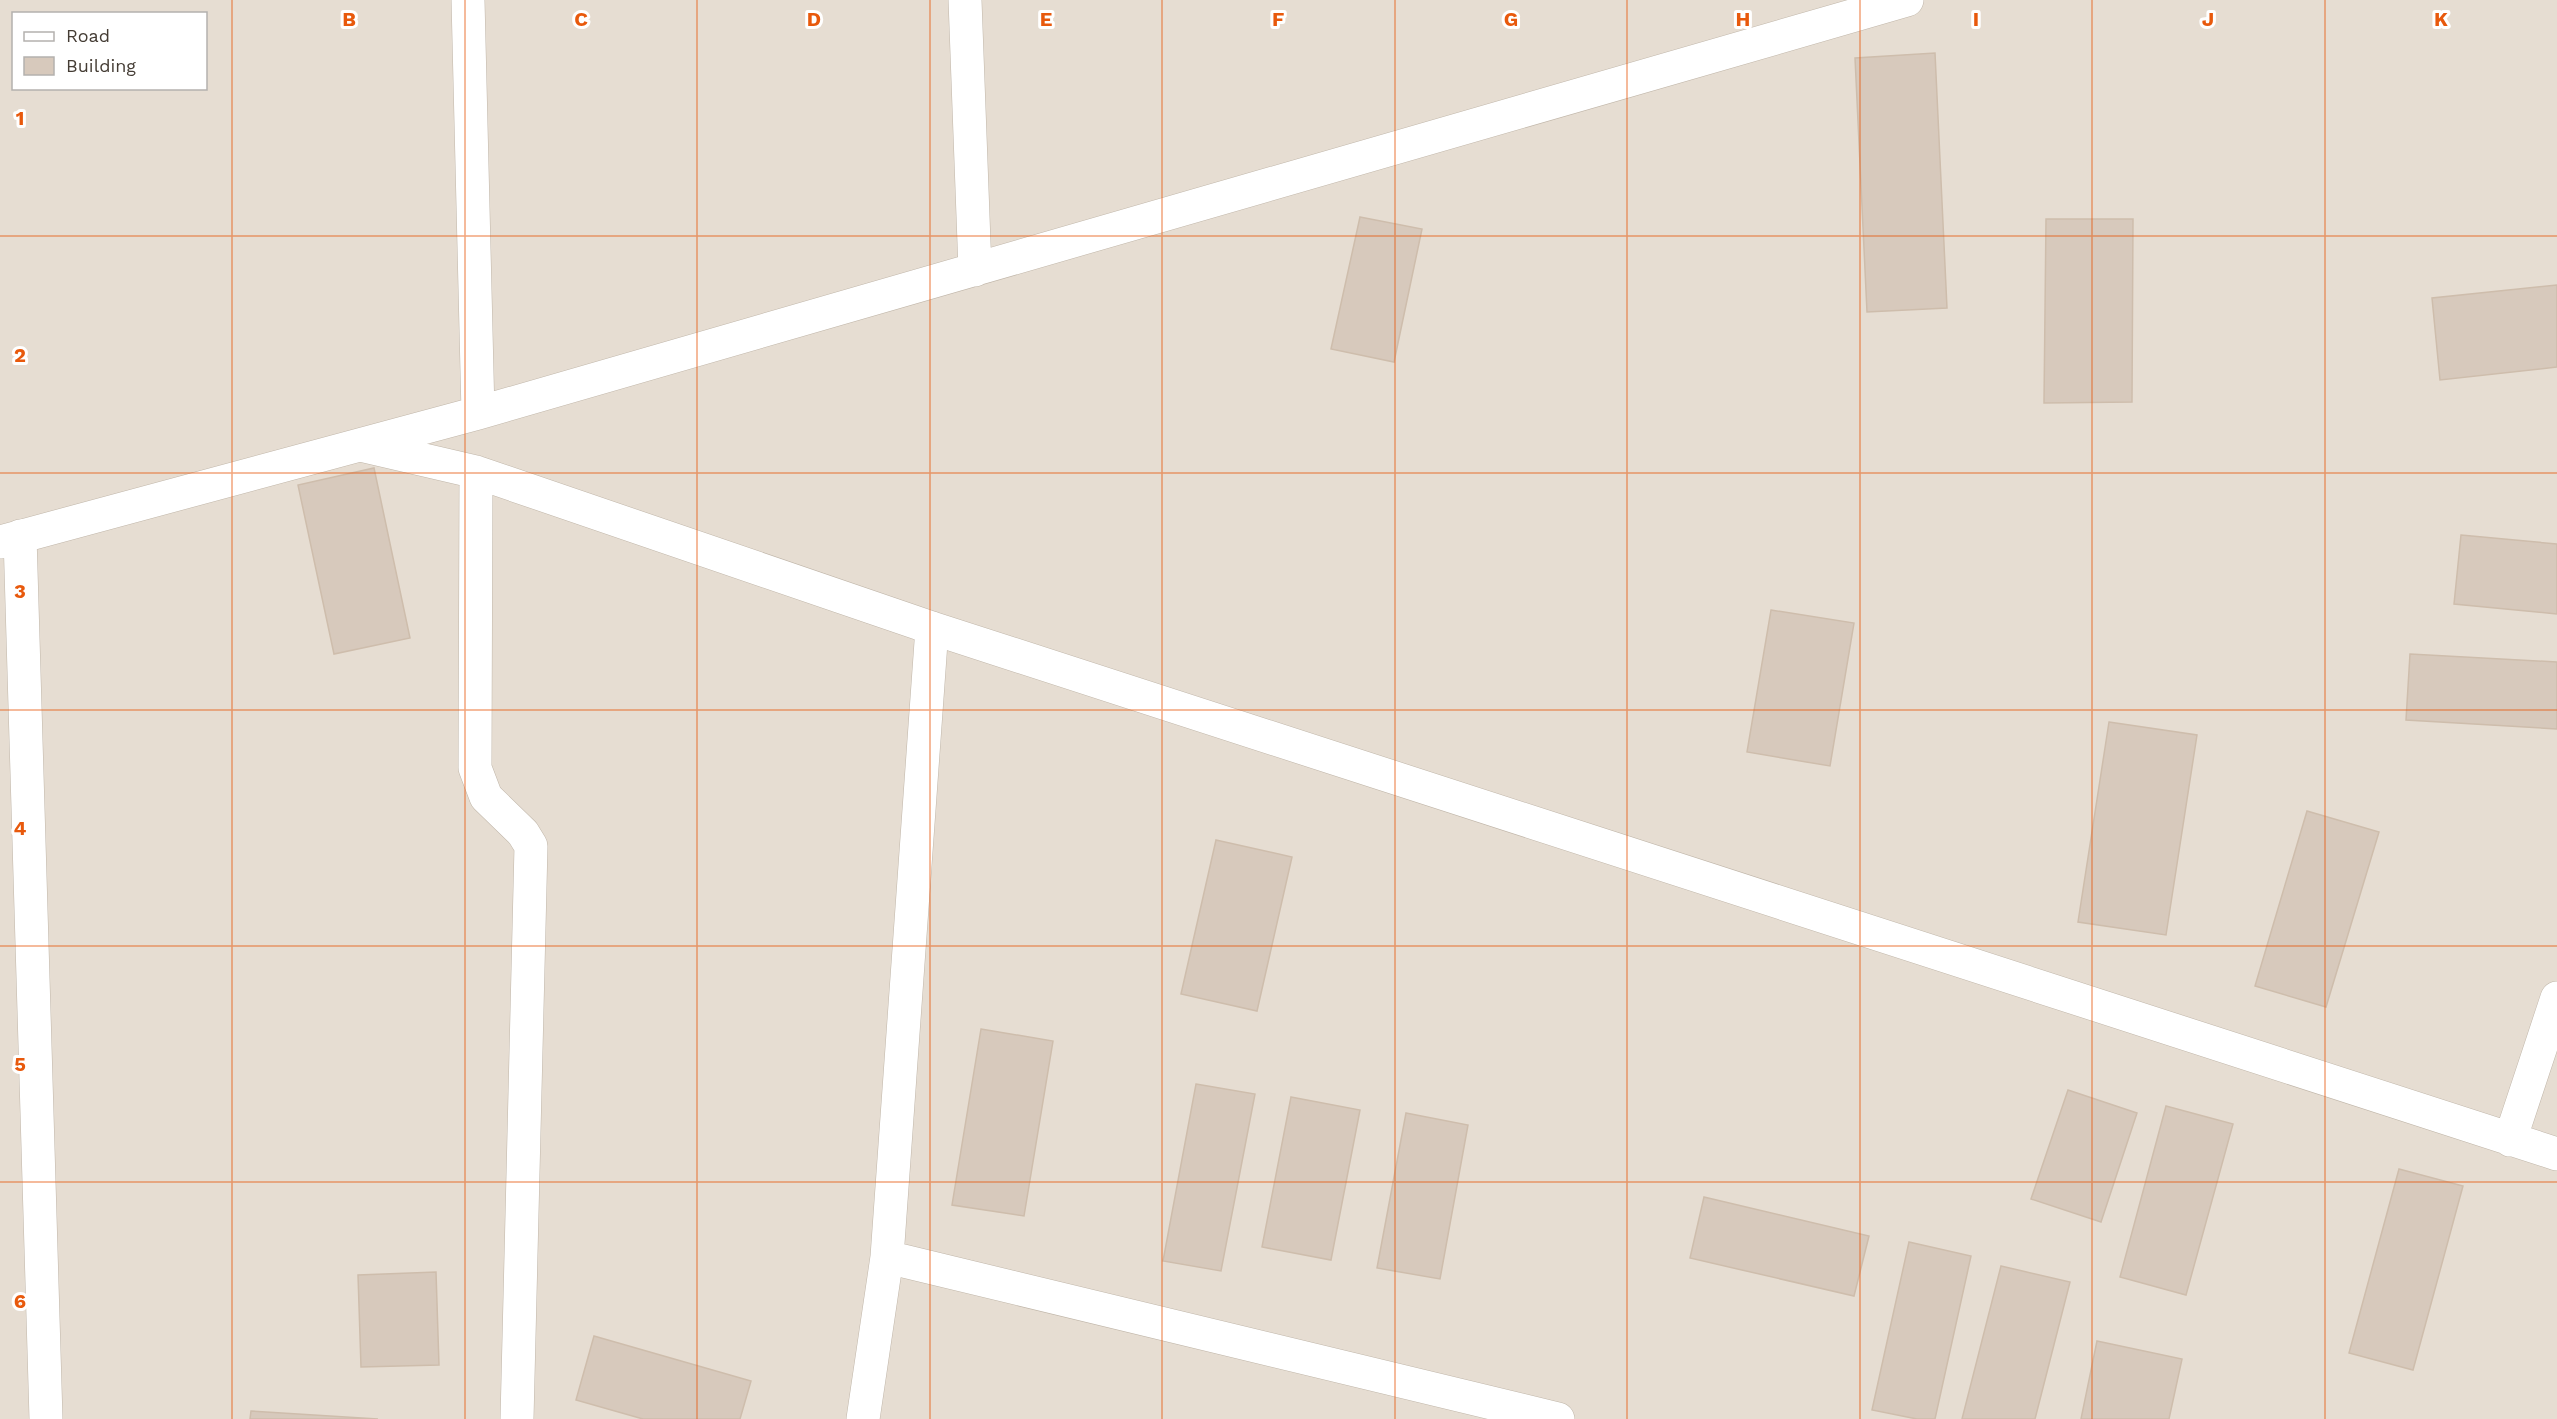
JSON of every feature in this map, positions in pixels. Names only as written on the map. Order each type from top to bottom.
[{"type":"street","points":[[468,0],[478,413]]},
{"type":"street","points":[[965,0],[975,270]]},
{"type":"street","points":[[46,1419],[10,539],[478,413],[1907,0]]},
{"type":"street","points":[[360,445],[476,472],[932,628],[2557,1154]]},
{"type":"street","points":[[476,472],[475,768],[486,797],[523,833],[531,846],[517,1419]]},
{"type":"street","points":[[863,1419],[887,1257],[932,628]]},
{"type":"street","points":[[2510,1140],[2557,998]]},
{"type":"street","points":[[887,1257],[1558,1419]]},
{"type":"shaded area","points":[[0,0],[2557,0],[2557,1419],[0,1419]]},
{"type":"building","points":[[1935,53],[1947,308],[1867,312],[1855,58]]},
{"type":"building","points":[[1360,217],[1422,229],[1394,362],[1331,349]]},
{"type":"building","points":[[2046,219],[2133,219],[2132,402],[2044,403]]},
{"type":"building","points":[[2557,285],[2557,367],[2440,380],[2432,298]]},
{"type":"building","points":[[374,468],[410,638],[334,654],[298,485]]},
{"type":"building","points":[[2461,535],[2557,544],[2557,614],[2454,604]]},
{"type":"building","points":[[1771,610],[1854,623],[1830,766],[1747,752]]},
{"type":"building","points":[[2410,654],[2557,662],[2557,729],[2406,720]]},
{"type":"building","points":[[2109,722],[2197,735],[2166,935],[2078,922]]},
{"type":"building","points":[[2307,811],[2379,832],[2326,1007],[2255,986]]},
{"type":"building","points":[[1216,840],[1292,857],[1257,1011],[1181,994]]},
{"type":"building","points":[[981,1029],[1053,1041],[1024,1216],[952,1205]]},
{"type":"building","points":[[1196,1084],[1255,1094],[1221,1271],[1163,1261]]},
{"type":"building","points":[[2068,1090],[2137,1113],[2101,1222],[2031,1199]]},
{"type":"building","points":[[1291,1097],[1360,1110],[1331,1260],[1262,1247]]},
{"type":"building","points":[[2166,1106],[2233,1124],[2186,1295],[2120,1277]]},
{"type":"building","points":[[1406,1113],[1468,1125],[1440,1279],[1377,1268]]},
{"type":"building","points":[[2399,1169],[2463,1186],[2413,1370],[2349,1353]]},
{"type":"building","points":[[1704,1197],[1869,1236],[1854,1296],[1690,1258]]},
{"type":"building","points":[[1909,1242],[1971,1256],[1935,1419],[1917,1419],[1872,1410]]},
{"type":"building","points":[[2001,1266],[2070,1282],[2035,1419],[1962,1419]]},
{"type":"building","points":[[436,1272],[439,1365],[361,1367],[358,1275]]},
{"type":"building","points":[[594,1336],[751,1381],[740,1419],[643,1419],[576,1400]]},
{"type":"building","points":[[2097,1341],[2182,1359],[2169,1419],[2081,1419]]},
{"type":"building","points":[[251,1411],[378,1419],[250,1419]]}]
